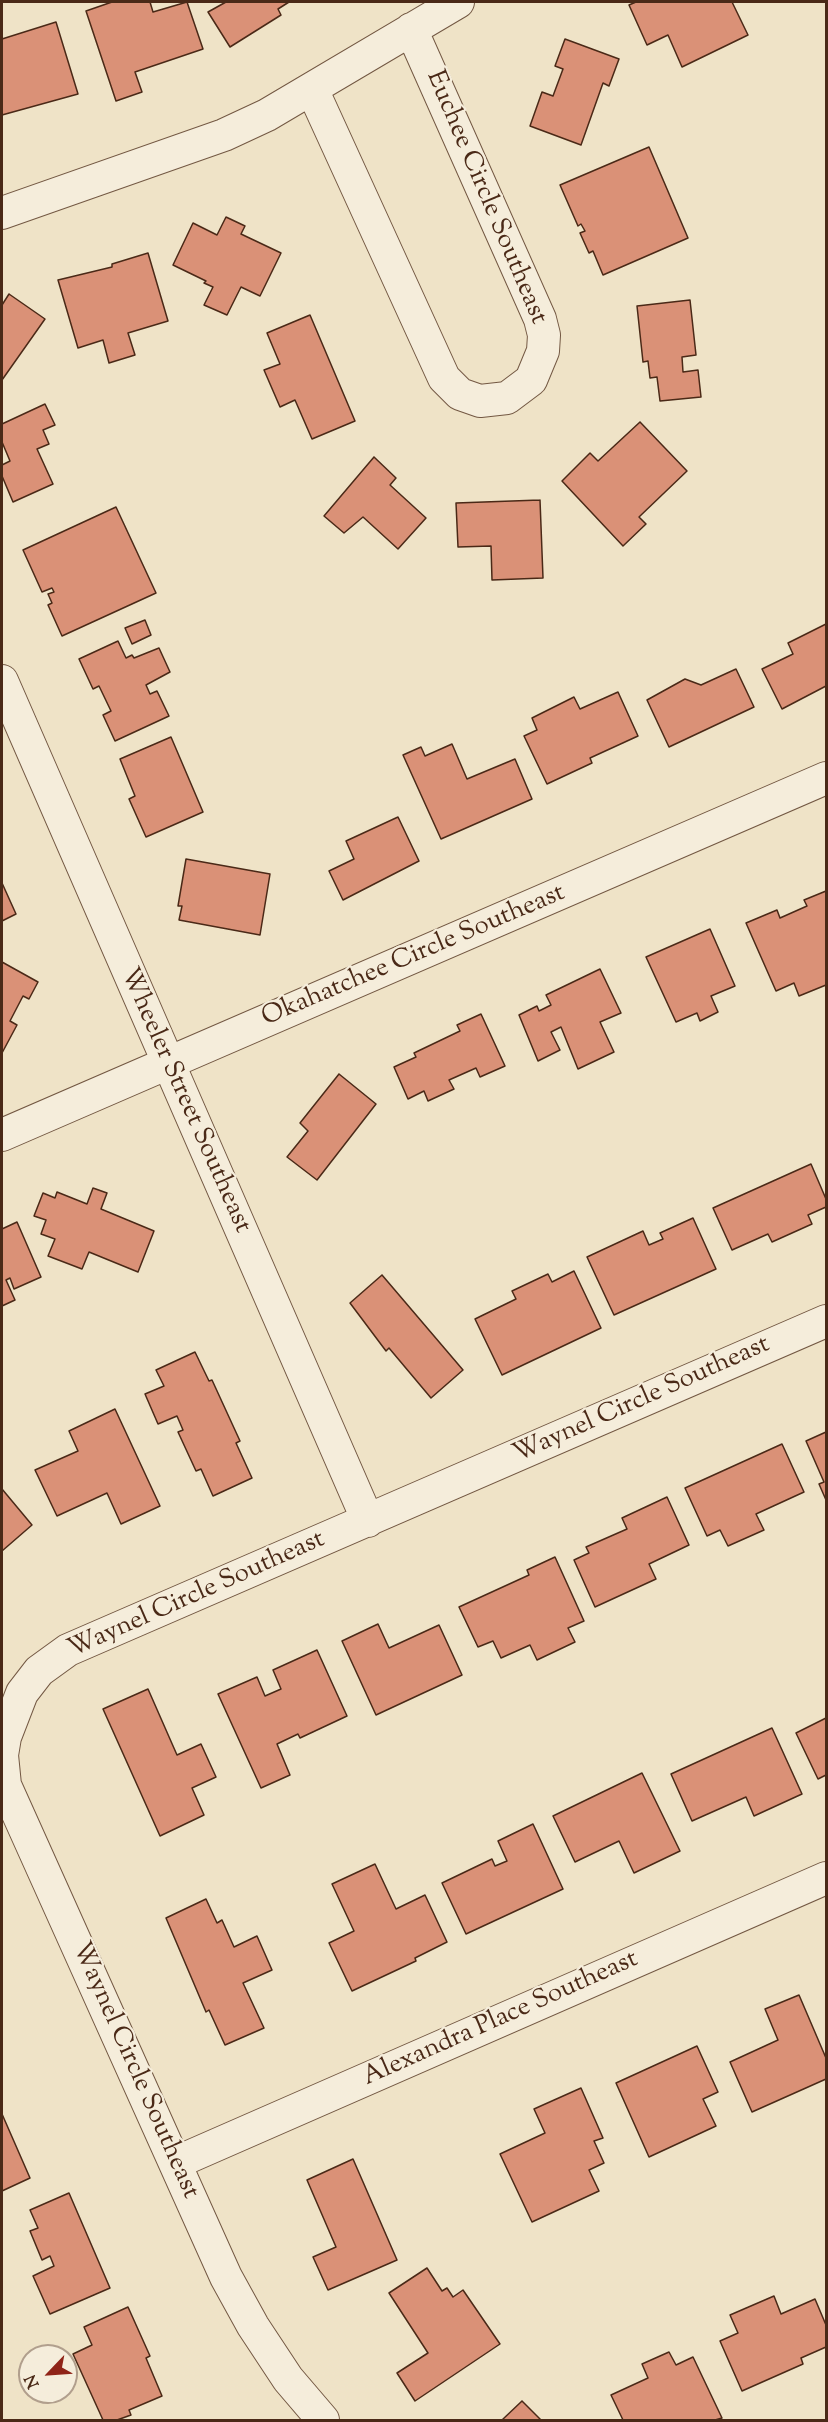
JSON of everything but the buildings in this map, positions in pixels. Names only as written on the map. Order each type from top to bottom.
[{"type":"street","points":[[2,213],[224,135],[267,115],[458,2]]},
{"type":"street","name":"Euchee Circle Southeast","points":[[312,89],[444,378],[460,394],[480,401],[507,398],[531,380],[543,351],[544,335],[540,319],[411,29]]},
{"type":"street","name":"Wheeler Street Southeast","points":[[2,681],[368,1521]]},
{"type":"street","name":"Okahatchee Circle Southeast","points":[[2,1135],[826,778]]},
{"type":"street","name":"Waynel Circle Southeast","points":[[323,2421],[288,2379],[253,2326],[226,2277],[5,1785],[2,1755],[5,1737],[22,1693],[39,1671],[68,1650],[826,1321]]},
{"type":"street","name":"Alexandra Place Southeast","points":[[175,2163],[826,1878]]}]
